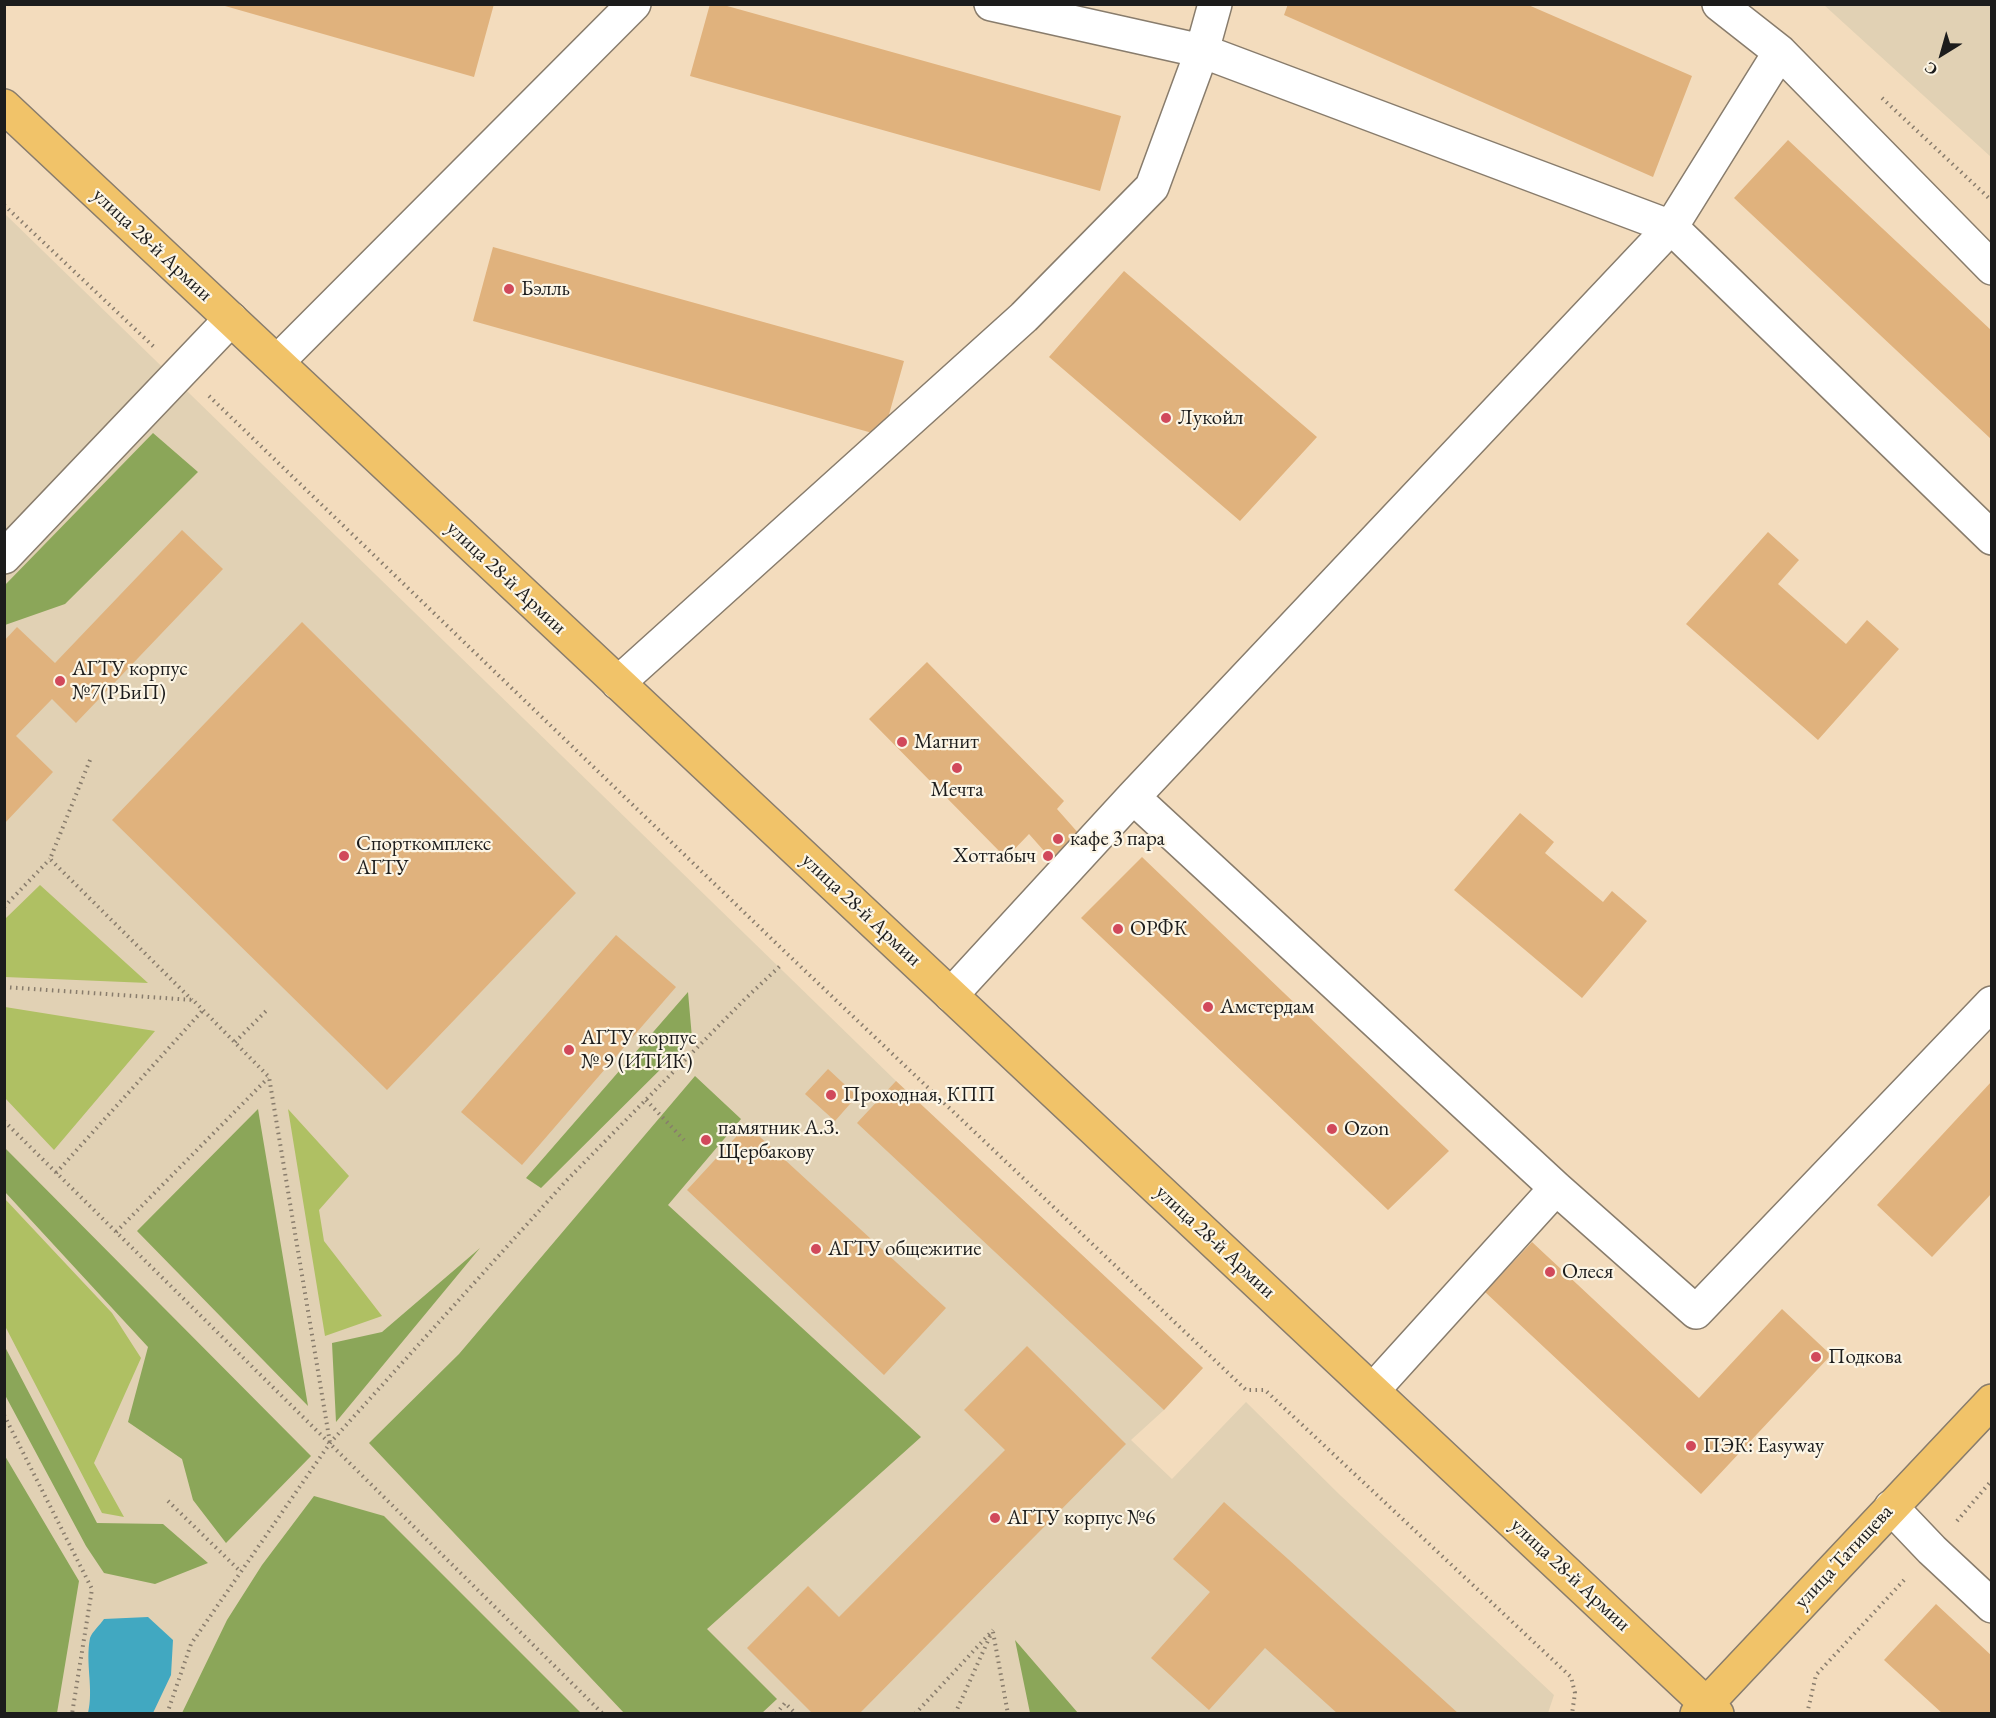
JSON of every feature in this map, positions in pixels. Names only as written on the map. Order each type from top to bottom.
[{"type":"main road","name":"улица 28-й Армии","points":[[4,106],[1373,1390],[1707,1710]]},
{"type":"main road","name":"улица Татищева","points":[[1707,1710],[1891,1507],[1990,1407]]},
{"type":"lane","points":[[276,362],[634,4]]},
{"type":"lane","points":[[991,4],[1202,51],[1671,227],[1992,538]]},
{"type":"lane","points":[[618,683],[1024,317],[1152,187],[1202,51],[1215,4]]},
{"type":"lane","points":[[1719,4],[1780,52],[1992,268]]},
{"type":"lane","points":[[951,995],[1133,796],[1671,227],[1780,52]]},
{"type":"lane","points":[[4,556],[231,319]]},
{"type":"lane","points":[[1133,796],[1556,1188],[1696,1312],[1992,1003]]},
{"type":"lane","points":[[1373,1390],[1556,1188]]},
{"type":"lane","points":[[1891,1507],[1932,1550],[1992,1606]]},
{"type":"path","points":[[1878,94],[1992,201]]},
{"type":"path","points":[[4,205],[159,352],[181,369],[780,947],[1246,1390],[1265,1390],[1571,1677],[1575,1693],[1572,1713]]},
{"type":"path","points":[[4,907],[50,860],[90,760]]},
{"type":"path","points":[[50,860],[269,1077],[330,1443]]},
{"type":"path","points":[[167,1713],[191,1644],[330,1443],[566,1181],[780,966]]},
{"type":"path","points":[[4,987],[193,1000]]},
{"type":"path","points":[[56,1173],[202,1010]]},
{"type":"path","points":[[235,1042],[267,1010]]},
{"type":"path","points":[[115,1233],[269,1077]]},
{"type":"path","points":[[646,1100],[684,1140]]},
{"type":"path","points":[[4,1121],[603,1713]]},
{"type":"path","points":[[4,1415],[92,1588],[72,1713]]},
{"type":"path","points":[[1807,1713],[1815,1676],[1932,1550],[1992,1480]]},
{"type":"path","points":[[168,1501],[241,1572]]},
{"type":"path","points":[[915,1713],[993,1630]]},
{"type":"path","points":[[955,1713],[993,1630]]},
{"type":"path","points":[[993,1630],[1008,1713]]},
{"type":"path","points":[[776,1713],[785,1703],[796,1713]]},
{"type":"shaded area","points":[[1824,5],[1991,5],[1991,157]]},
{"type":"shaded area","points":[[4,213],[896,1081],[1203,1368],[1164,1410],[1131,1440],[1172,1479],[1246,1402],[1340,1495],[1554,1695],[1548,1713],[5,1713]]},
{"type":"green space","points":[[153,433],[198,472],[65,604],[5,625],[5,585]]},
{"type":"green space","points":[[40,885],[148,983],[5,977],[5,919]]},
{"type":"green space","points":[[688,992],[692,1038],[541,1188],[526,1178]]},
{"type":"green space","points":[[4,1007],[155,1031],[54,1150],[5,1098]]},
{"type":"green space","points":[[695,1076],[741,1119],[668,1205],[921,1437],[707,1629],[777,1699],[762,1713],[624,1713],[369,1443],[459,1354]]},
{"type":"green space","points":[[258,1109],[308,1406],[137,1231]]},
{"type":"green space","points":[[288,1109],[349,1176],[319,1210],[324,1241],[382,1316],[325,1336]]},
{"type":"green space","points":[[5,1148],[311,1456],[226,1543],[193,1500],[182,1459],[128,1422],[148,1347],[5,1192]]},
{"type":"green space","points":[[5,1199],[112,1313],[141,1358],[94,1463],[124,1517],[102,1513],[5,1326]]},
{"type":"green space","points":[[480,1248],[336,1422],[332,1343],[382,1332]]},
{"type":"green space","points":[[4,1345],[97,1523],[163,1524],[208,1563],[155,1584],[104,1573],[86,1546],[5,1395]]},
{"type":"green space","points":[[5,1456],[79,1581],[57,1713],[5,1713]]},
{"type":"green space","points":[[314,1496],[384,1516],[581,1713],[182,1713],[227,1620],[262,1565]]},
{"type":"green space","points":[[1015,1640],[1078,1713],[1030,1713]]},
{"type":"water","points":[[148,1617],[173,1640],[171,1675],[153,1713],[88,1713],[90,1695],[88,1657],[92,1633],[104,1619]]},
{"type":"building","points":[[218,4],[494,4],[474,77]]},
{"type":"building","points":[[710,4],[720,4],[1121,116],[1100,191],[690,76]]},
{"type":"building","points":[[1288,4],[1526,4],[1692,76],[1653,177],[1284,15]]},
{"type":"building","points":[[1788,140],[1992,331],[1992,440],[1734,198]]},
{"type":"building","points":[[493,247],[904,361],[883,436],[473,321]]},
{"type":"building","points":[[1124,271],[1317,437],[1240,521],[1049,357]]},
{"type":"building","name":"АГТУ корпус №7(РБиП)","points":[[182,530],[223,569],[76,723],[52,699],[16,736],[53,772],[4,824],[4,641],[17,627],[55,663]]},
{"type":"building","points":[[1768,532],[1799,560],[1778,584],[1846,644],[1867,620],[1899,649],[1818,740],[1686,624]]},
{"type":"building","name":"Спорткомплекс АГТУ","points":[[302,622],[576,893],[387,1090],[112,820]]},
{"type":"building","points":[[927,662],[1064,801],[1057,809],[1088,844],[1060,869],[1029,834],[1006,858],[869,719]]},
{"type":"building","points":[[1520,813],[1554,842],[1545,853],[1603,902],[1612,891],[1647,921],[1582,998],[1454,890]]},
{"type":"building","points":[[1142,857],[1449,1151],[1388,1210],[1081,918]]},
{"type":"building","name":"АГТУ корпус № 9 (ИТИК)","points":[[616,935],[676,987],[522,1165],[461,1112]]},
{"type":"building","name":"Проходная, КПП","points":[[828,1069],[857,1096],[835,1121],[805,1094]]},
{"type":"building","points":[[896,1081],[1203,1368],[1164,1410],[857,1123]]},
{"type":"building","points":[[1992,1081],[1992,1193],[1932,1257],[1877,1205]]},
{"type":"building","name":"АГТУ общежитие","points":[[747,1125],[946,1308],[884,1375],[687,1190]]},
{"type":"building","points":[[1532,1242],[1699,1398],[1782,1309],[1831,1355],[1701,1494],[1485,1292]]},
{"type":"building","name":"АГТУ корпус №6","points":[[1027,1346],[1126,1444],[859,1714],[813,1714],[747,1648],[808,1586],[839,1617],[1005,1450],[964,1410]]},
{"type":"building","points":[[1224,1502],[1459,1714],[1338,1714],[1265,1648],[1209,1710],[1151,1658],[1210,1592],[1173,1559]]},
{"type":"building","points":[[1936,1604],[1992,1656],[1992,1714],[1943,1714],[1884,1660]]},
{"type":"place","name":"Бэлль","points":[[509,289]]},
{"type":"place","name":"Лукойл","points":[[1166,418]]},
{"type":"place","name":"АГТУ корпус №7(РБиП)","points":[[60,681]]},
{"type":"place","name":"Магнит","points":[[902,742]]},
{"type":"place","name":"Мечта","points":[[957,768]]},
{"type":"place","name":"кафе 3 пара","points":[[1058,839]]},
{"type":"place","name":"Спорткомплекс АГТУ","points":[[344,856]]},
{"type":"place","name":"Хоттабыч","points":[[1048,856]]},
{"type":"place","name":"ОРФК","points":[[1118,929]]},
{"type":"place","name":"Амстердам","points":[[1208,1007]]},
{"type":"place","name":"АГТУ корпус № 9 (ИТИК)","points":[[569,1050]]},
{"type":"place","name":"Проходная, КПП","points":[[831,1095]]},
{"type":"place","name":"Ozon","points":[[1332,1129]]},
{"type":"place","name":"памятник А.З. Щербакову","points":[[706,1140]]},
{"type":"place","name":"АГТУ общежитие","points":[[816,1249]]},
{"type":"place","name":"Олеся","points":[[1550,1272]]},
{"type":"place","name":"Подкова","points":[[1816,1357]]},
{"type":"place","name":"ПЭК: Easyway","points":[[1691,1446]]},
{"type":"place","name":"АГТУ корпус №6","points":[[995,1518]]}]
